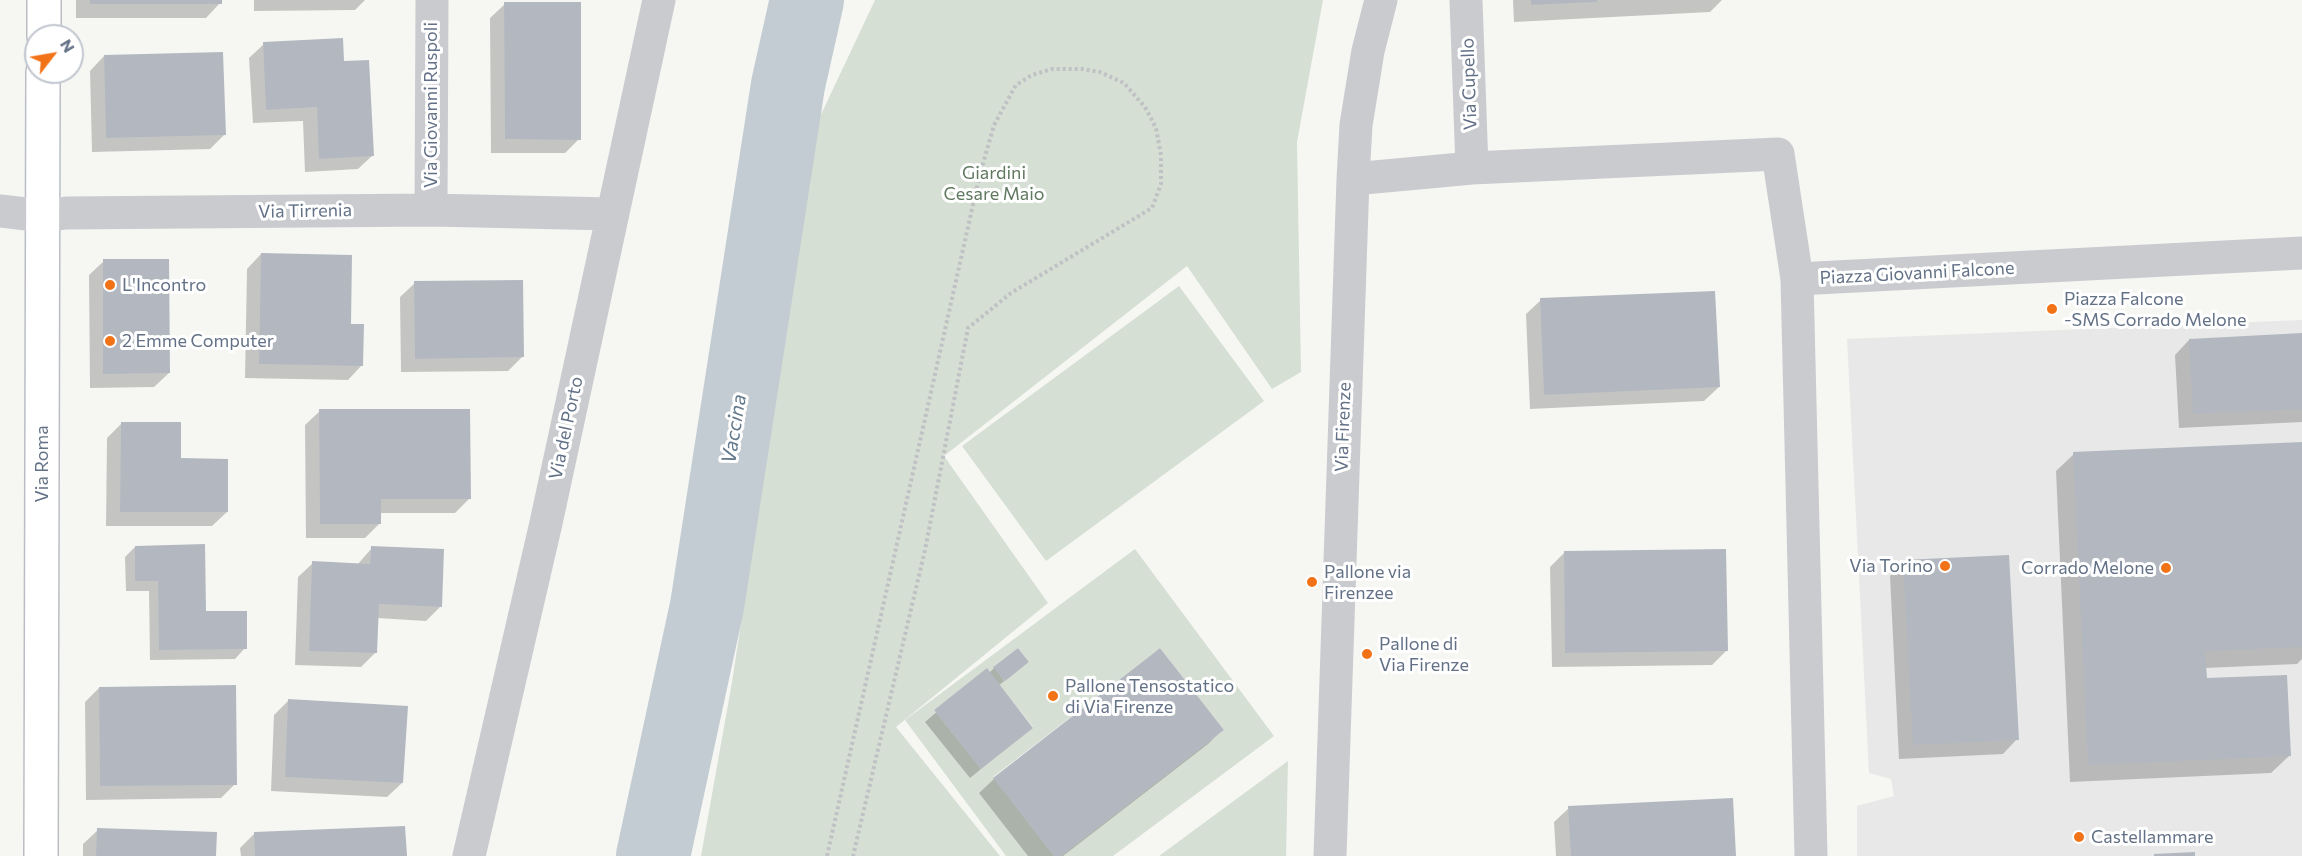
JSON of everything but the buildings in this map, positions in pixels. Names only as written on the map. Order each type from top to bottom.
[{"type":"street","points":[[44,0],[44,24]]},
{"type":"street","name":"Via Giovanni Ruspoli","points":[[431,210],[432,0]]},
{"type":"street","name":"Via del Porto","points":[[469,856],[546,523],[659,0]]},
{"type":"street","name":"Via Firenze","points":[[1330,856],[1356,125],[1368,51],[1381,0]]},
{"type":"street","name":"Via Cupello","points":[[1466,0],[1472,168]]},
{"type":"street","name":"Via Roma","points":[[41,856],[44,84]]},
{"type":"street","name":"Piazza Giovanni Falcone","points":[[1353,179],[1472,168],[1778,154],[1797,279],[2302,253]]},
{"type":"street","name":"Via Tirrenia","points":[[0,212],[43,216],[66,213],[431,210],[611,214]]},
{"type":"street","points":[[1797,279],[1811,856]]},
{"type":"path","points":[[827,856],[976,190],[994,125],[1016,85],[1032,75],[1052,69],[1082,69],[1100,72],[1124,83],[1145,107],[1156,128],[1161,155],[1161,184],[1152,208],[1011,293],[968,327],[925,550],[853,856]]},
{"type":"shaded area","points":[[2302,320],[2302,856],[1857,856],[1857,806],[1894,796],[1891,779],[1869,773],[1847,339]]},
{"type":"green space","name":"Giardini Cesare Maio","points":[[875,0],[1323,0],[1297,142],[1301,372],[1272,389],[1187,266],[944,456],[1048,603],[896,727],[1000,856],[701,856],[732,682],[817,123]]},
{"type":"green space","points":[[1179,286],[1264,401],[1046,561],[962,446]]},
{"type":"green space","name":"Pallone Tensostatico di Via Firenze","points":[[1135,549],[1274,736],[1113,856],[1061,856],[1224,730],[1160,648],[993,777],[1054,856],[1006,856],[905,720]],"holes":[[[1018,648],[1029,662],[1004,681],[994,666]],[[987,669],[1033,727],[981,769],[934,710]]]},
{"type":"green space","points":[[1288,761],[1286,856],[1159,856]]},
{"type":"waterway","name":"Vaccina","points":[[653,856],[707,606],[788,85],[807,0]]},
{"type":"place","name":"L'Incontro","points":[[110,285]]},
{"type":"place","name":"Piazza Falcone -SMS Corrado Melone","points":[[2052,309]]},
{"type":"place","name":"2 Emme Computer","points":[[110,341]]},
{"type":"place","name":"Via Torino","points":[[1945,566]]},
{"type":"place","name":"Corrado Melone","points":[[2166,568]]},
{"type":"place","name":"Pallone via Firenzee","points":[[1312,582]]},
{"type":"place","name":"Pallone di Via Firenze","points":[[1367,654]]},
{"type":"place","name":"Pallone Tensostatico di Via Firenze","points":[[1053,696]]},
{"type":"place","name":"Castellammare","points":[[2079,837]]}]
